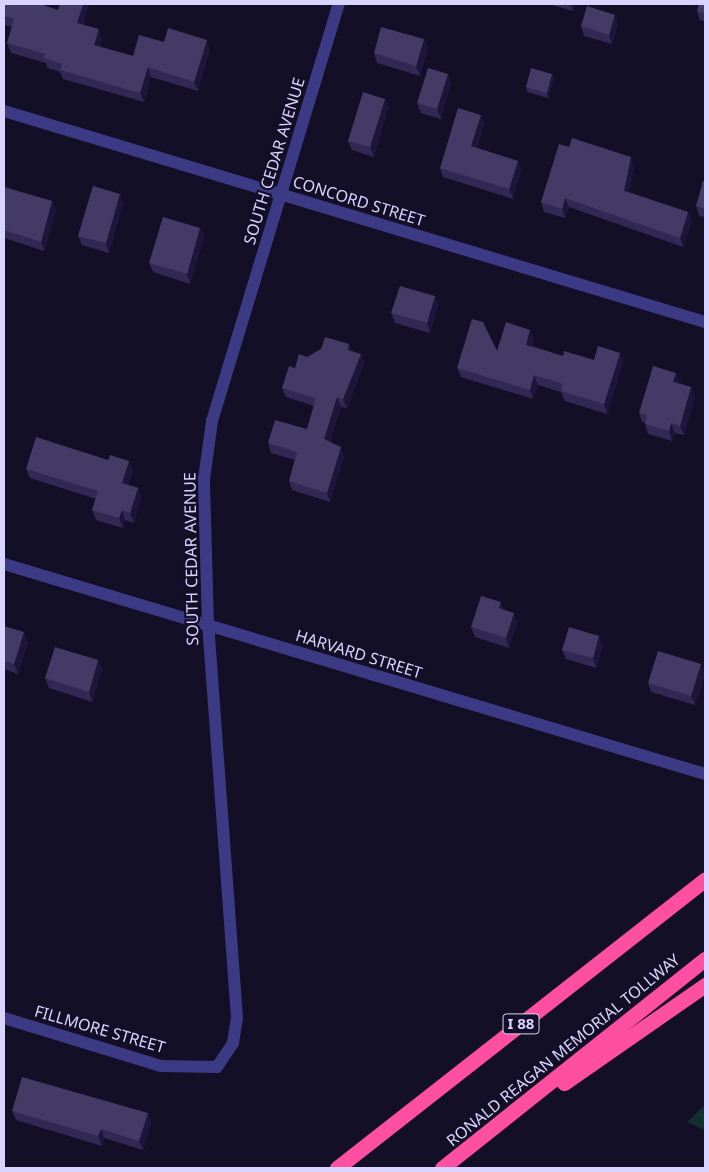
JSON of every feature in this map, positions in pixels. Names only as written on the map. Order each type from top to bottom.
[{"type":"highway","name":"I 88","points":[[337,1168],[705,879]]},
{"type":"highway","name":"RONALD REAGAN MEMORIAL TOLLWAY","points":[[445,1166],[705,959]]},
{"type":"highway","points":[[445,1166],[705,985]]},
{"type":"street","name":"SOUTH CEDAR AVENUE","points":[[217,1067],[233,1044],[237,1018],[208,626],[204,479],[212,421],[339,4]]},
{"type":"street","name":"CONCORD STREET","points":[[4,111],[705,322]]},
{"type":"street","name":"HARVARD STREET","points":[[4,564],[705,774]]},
{"type":"street","name":"FILLMORE STREET","points":[[4,1018],[161,1066],[217,1067]]},
{"type":"green space","points":[[705,1105],[705,1130],[687,1122]]},
{"type":"building","points":[[4,4],[40,4],[58,10],[60,4],[83,4],[77,23],[99,29],[94,45],[133,56],[139,35],[164,42],[168,28],[207,40],[194,82],[148,67],[140,93],[60,70],[62,64],[44,58],[45,54],[7,43],[14,19],[4,16]]},
{"type":"building","points":[[699,4],[705,4],[705,13],[697,11]]},
{"type":"building","points":[[587,6],[615,15],[609,35],[581,26]]},
{"type":"building","points":[[381,27],[424,39],[416,66],[374,53]]},
{"type":"building","points":[[428,68],[448,74],[437,109],[417,103]]},
{"type":"building","points":[[531,68],[552,74],[547,93],[526,87]]},
{"type":"building","points":[[363,92],[385,99],[370,147],[348,141]]},
{"type":"building","points":[[458,108],[481,115],[471,146],[518,161],[509,189],[440,168]]},
{"type":"building","points":[[572,138],[631,157],[624,191],[688,212],[680,238],[565,198],[562,209],[541,202],[559,144],[569,147]]},
{"type":"building","points":[[703,181],[705,181],[705,209],[696,206]]},
{"type":"building","points":[[93,186],[120,194],[106,243],[78,236]]},
{"type":"building","points":[[4,187],[52,201],[41,242],[4,230]]},
{"type":"building","points":[[163,217],[200,228],[187,274],[149,263]]},
{"type":"building","points":[[400,286],[435,296],[427,323],[391,313]]},
{"type":"building","points":[[472,319],[483,322],[497,351],[506,322],[530,330],[526,345],[563,356],[564,351],[594,360],[598,346],[620,353],[604,404],[561,391],[563,384],[534,375],[530,390],[457,368]]},
{"type":"building","points":[[325,337],[349,344],[348,350],[361,354],[343,399],[337,397],[324,439],[341,447],[327,493],[289,481],[297,452],[268,443],[275,420],[307,429],[316,398],[282,388],[289,366],[295,368],[299,354],[307,357],[321,349]]},
{"type":"building","points":[[653,366],[676,373],[673,382],[691,387],[680,426],[671,423],[669,431],[645,424],[647,415],[639,413]]},
{"type":"building","points":[[36,437],[108,460],[110,455],[129,461],[122,483],[138,488],[130,513],[122,510],[119,518],[92,510],[98,491],[26,469]]},
{"type":"building","points":[[481,596],[501,602],[499,608],[514,613],[506,638],[471,627]]},
{"type":"building","points":[[4,626],[24,632],[14,664],[4,661]]},
{"type":"building","points":[[569,627],[599,636],[593,658],[562,650]]},
{"type":"building","points":[[55,647],[98,660],[89,692],[45,678]]},
{"type":"building","points":[[658,651],[701,664],[691,696],[648,683]]},
{"type":"building","points":[[22,1077],[148,1113],[139,1141],[101,1129],[98,1136],[12,1111]]}]
